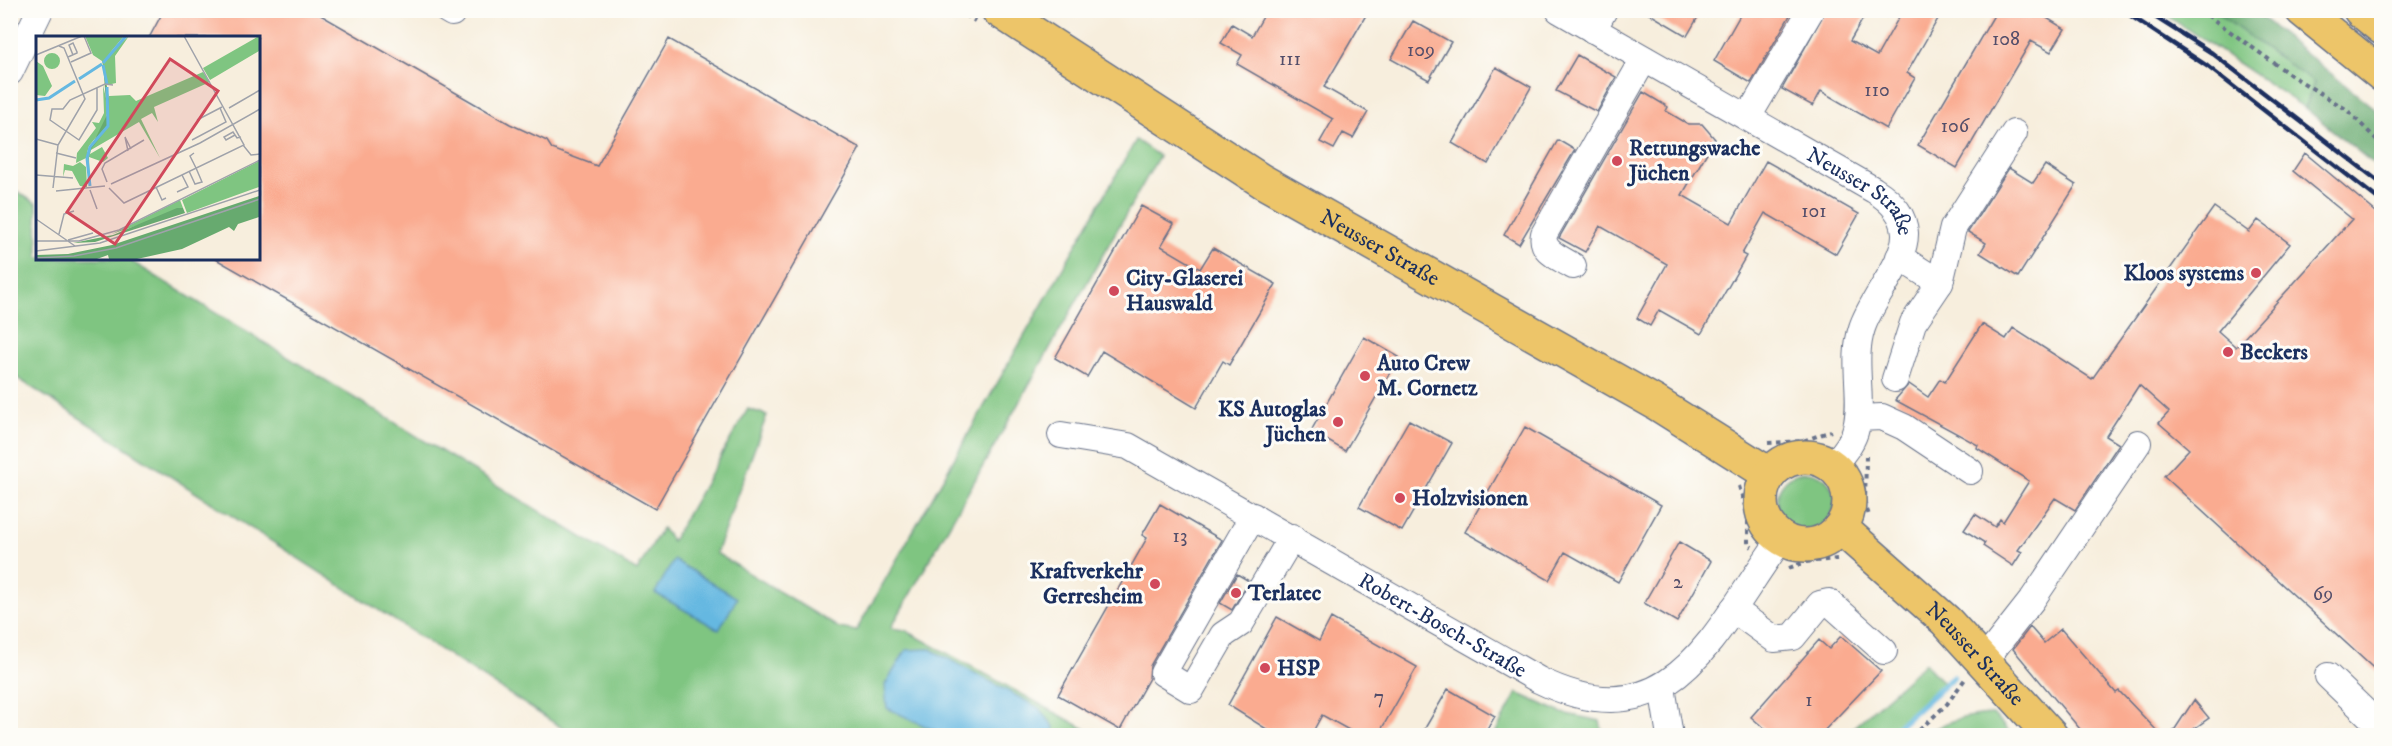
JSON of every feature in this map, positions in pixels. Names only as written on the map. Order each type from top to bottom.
[{"type":"main road","name":"Neusser Straße","points":[[998,10],[1262,181],[1686,421],[1769,474]]},
{"type":"main road","points":[[2302,10],[2382,75]]},
{"type":"main road","points":[[2360,10],[2382,28]]},
{"type":"main road","points":[[1798,457],[1818,459],[1832,467],[1846,485],[1849,498],[1848,511],[1841,528],[1823,542],[1809,546],[1794,545],[1781,539],[1764,520],[1761,509],[1763,484],[1769,474],[1779,464],[1798,457]]},
{"type":"main road","name":"Neusser Straße","points":[[1841,528],[1913,590],[1984,661],[2051,735]]},
{"type":"street","points":[[10,72],[40,10]]},
{"type":"street","name":"Neusser Straße","points":[[1559,10],[1599,20],[1644,59],[1890,201],[1899,212],[1904,225],[1904,244],[1861,329],[1857,358],[1858,418],[1852,439],[1832,467]]},
{"type":"street","points":[[1748,117],[1811,10]]},
{"type":"street","points":[[1573,266],[1547,249],[1543,240],[1544,234],[1644,59]]},
{"type":"street","points":[[1895,379],[1913,323],[1940,283],[1953,228],[2014,133]]},
{"type":"street","points":[[1899,256],[1940,283]]},
{"type":"street","points":[[1858,418],[1882,417],[1904,427],[1970,471]]},
{"type":"street","name":"Robert-Bosch-Straße","points":[[1061,435],[1128,446],[1292,537],[1539,680],[1570,694],[1597,700],[1620,700],[1662,687],[1688,666],[1733,609],[1781,539]]},
{"type":"street","points":[[1984,661],[2027,607],[2138,443]]},
{"type":"street","points":[[1253,516],[1163,674],[1191,690],[1223,635],[1241,623],[1292,537]]},
{"type":"street","points":[[1733,609],[1774,639],[1793,637],[1820,604],[1829,602],[1884,651]]},
{"type":"street","points":[[2328,676],[2382,728]]},
{"type":"street","points":[[1662,687],[1670,735]]},
{"type":"path","points":[[2200,10],[2292,76],[2346,109],[2382,145]]},
{"type":"path","points":[[1913,735],[1947,704],[1965,679],[1984,661]]},
{"type":"green space","points":[[2160,11],[2214,11],[2223,15],[2315,83],[2305,108]]},
{"type":"green space","points":[[2214,11],[2254,11],[2381,114],[2381,170],[2305,108],[2314,83]]},
{"type":"green space","points":[[1136,140],[1159,156],[891,628],[905,630],[1096,735],[573,735],[11,374],[10,187],[36,203],[36,260],[129,260],[637,571],[662,528],[672,541],[748,409],[767,415],[716,553],[839,628],[856,631]]},
{"type":"green space","points":[[1800,472],[1812,472],[1827,480],[1835,495],[1835,507],[1827,522],[1812,530],[1800,530],[1785,522],[1777,507],[1777,495],[1785,480]]},
{"type":"green space","points":[[1925,663],[1946,686],[1888,735],[1845,735]]},
{"type":"green space","points":[[1517,693],[1562,713],[1600,721],[1603,735],[1494,735]]},
{"type":"green space","points":[[1993,714],[2012,735],[1927,735],[1958,719]]},
{"type":"water","points":[[674,560],[737,598],[719,630],[655,593]]},
{"type":"water","points":[[930,649],[1039,708],[1054,727],[1053,735],[944,735],[887,708],[885,685],[906,650]]},
{"type":"building","points":[[164,10],[312,10],[510,124],[547,141],[552,149],[597,166],[669,39],[860,148],[655,509],[218,260],[260,260],[260,36],[150,36]]},
{"type":"building","points":[[1267,10],[1369,10],[1324,87],[1368,112],[1353,138],[1343,133],[1334,149],[1320,142],[1333,119],[1237,64],[1242,55],[1221,43],[1232,24],[1252,36]]},
{"type":"building","points":[[1643,10],[1702,10],[1687,36]]},
{"type":"building","points":[[1743,10],[1793,10],[1751,83],[1714,61]]},
{"type":"building","points":[[1826,10],[1868,10],[1850,41],[1877,56],[1903,10],[1943,10],[1907,73],[1915,78],[1886,129],[1821,91],[1813,106],[1782,89]]},
{"type":"building","points":[[1997,10],[2049,10],[2045,17],[2065,29],[2051,52],[2031,41],[1957,168],[1918,145]]},
{"type":"building","points":[[1413,21],[1451,42],[1429,80],[1391,59]]},
{"type":"building","points":[[1577,55],[1616,77],[1597,112],[1556,91]]},
{"type":"building","points":[[1496,67],[1531,87],[1488,164],[1452,143]]},
{"type":"building","points":[[1643,92],[1668,107],[1666,111],[1688,124],[1702,124],[1715,139],[1682,195],[1731,223],[1766,161],[1859,214],[1836,254],[1765,213],[1742,254],[1746,256],[1701,334],[1659,310],[1650,326],[1637,318],[1667,264],[1600,226],[1585,252],[1559,238]]},
{"type":"building","points":[[1558,140],[1575,150],[1519,244],[1504,235]]},
{"type":"building","points":[[2305,153],[2382,217],[2382,676],[2164,476],[2189,449],[2159,423],[2169,412],[2139,385],[2106,436],[2119,444],[2075,510],[2055,498],[2018,550],[2022,552],[2013,566],[1983,546],[1985,543],[1964,530],[1975,514],[1995,527],[2000,519],[2003,522],[2029,481],[1977,448],[1978,445],[1895,400],[1909,384],[1928,397],[1940,379],[1945,382],[1982,324],[2006,339],[2013,328],[2092,379],[2214,207],[2249,232],[2258,220],[2290,244],[2218,331],[2236,347],[2352,219],[2293,171]]},
{"type":"building","points":[[2045,165],[2076,185],[2018,277],[1980,253],[1986,243],[1968,232],[2009,168],[2033,183]]},
{"type":"building","points":[[1141,206],[1174,224],[1161,246],[1200,269],[1213,248],[1276,284],[1229,365],[1223,361],[1196,408],[1102,351],[1087,377],[1055,358]]},
{"type":"building","points":[[1364,337],[1399,357],[1345,451],[1311,431]]},
{"type":"building","points":[[1409,420],[1452,443],[1402,531],[1359,507]]},
{"type":"building","points":[[1525,427],[1661,505],[1618,582],[1565,552],[1549,580],[1465,532]]},
{"type":"building","points":[[1160,504],[1222,540],[1150,666],[1149,678],[1120,730],[1058,695],[1147,538],[1142,535]]},
{"type":"building","points":[[1679,542],[1711,561],[1677,622],[1644,603]]},
{"type":"building","points":[[1237,574],[1249,581],[1232,610],[1220,603]]},
{"type":"building","points":[[1277,617],[1319,641],[1331,618],[1417,667],[1378,735],[1358,735],[1322,715],[1311,735],[1276,735],[1228,705]]},
{"type":"building","points":[[2030,627],[2044,643],[2061,629],[2116,693],[2119,691],[2161,735],[2085,735],[2013,649]]},
{"type":"building","points":[[1841,636],[1881,671],[1820,735],[1772,735],[1751,717],[1819,640],[1829,649]]},
{"type":"building","points":[[1448,689],[1495,716],[1484,735],[1421,735]]},
{"type":"building","points":[[2194,700],[2209,718],[2185,735],[2171,735]]},
{"type":"waterway","points":[[1887,736],[1953,677]]},
{"type":"railway","points":[[2122,10],[2207,66],[2382,202]]},
{"type":"railway","points":[[2144,10],[2212,53],[2382,184]]},
{"type":"place","name":"Rettungswache Jüchen","points":[[1617,161]]},
{"type":"place","name":"Kloos systems","points":[[2256,273]]},
{"type":"place","name":"City-Glaserei Hauswald","points":[[1114,291]]},
{"type":"place","name":"Beckers","points":[[2228,352]]},
{"type":"place","name":"Auto Crew M. Cornetz","points":[[1365,376]]},
{"type":"place","name":"KS Autoglas Jüchen","points":[[1338,422]]},
{"type":"place","name":"Holzvisionen","points":[[1400,498]]},
{"type":"place","name":"Kraftverkehr Gerresheim","points":[[1155,584]]},
{"type":"place","name":"Terlatec","points":[[1236,593]]},
{"type":"place","name":"HSP","points":[[1265,668]]}]
